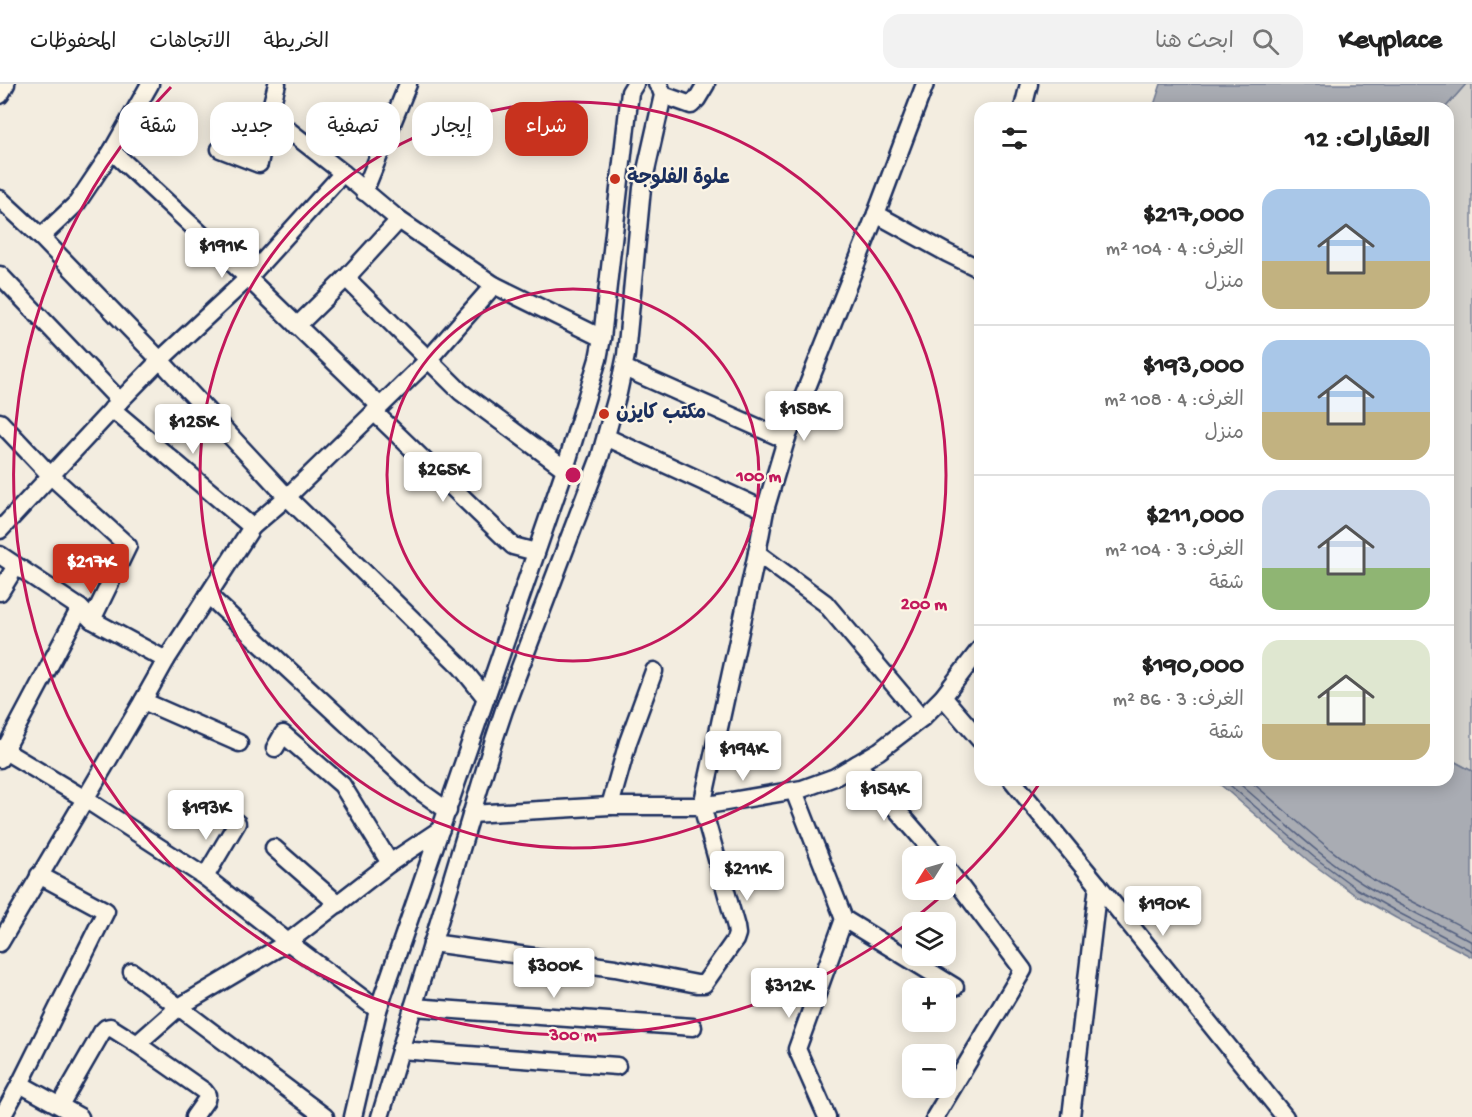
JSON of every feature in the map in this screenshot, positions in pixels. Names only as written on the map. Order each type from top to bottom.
[{"type":"street","points":[[0,95],[6,84]]},
{"type":"street","points":[[41,237],[77,202],[112,151],[150,84]]},
{"type":"street","points":[[272,102],[277,84]]},
{"type":"street","points":[[364,192],[408,84]]},
{"type":"street","points":[[353,1117],[378,1010],[565,469],[598,359],[630,92],[635,84]]},
{"type":"street","points":[[380,1117],[493,743],[606,437],[624,368],[642,188],[660,90],[691,105],[706,84]]},
{"type":"street","points":[[432,943],[615,968],[704,984],[735,940],[737,934],[702,806],[765,510],[786,440],[925,84]]},
{"type":"street","points":[[1024,102],[1029,84]]},
{"type":"street","points":[[294,135],[399,220],[494,285],[602,338]]},
{"type":"street","points":[[112,151],[297,326],[513,546],[536,552]]},
{"type":"street","points":[[239,156],[260,164],[261,156]]},
{"type":"street","points":[[1,526],[160,360],[248,278],[343,173]]},
{"type":"street","points":[[0,199],[41,237],[160,360],[286,497],[462,667],[486,698]]},
{"type":"street","points":[[876,214],[947,254],[974,265]]},
{"type":"street","points":[[297,326],[346,278],[399,220]]},
{"type":"street","points":[[0,275],[116,405],[252,527]]},
{"type":"street","points":[[346,278],[461,392],[565,469]]},
{"type":"street","points":[[0,944],[166,660],[252,527],[428,360],[494,285]]},
{"type":"street","points":[[624,368],[786,440]]},
{"type":"street","points":[[0,422],[50,475],[128,546],[2,753],[85,799],[205,877],[378,1010]]},
{"type":"street","points":[[606,437],[765,510]]},
{"type":"street","points":[[757,553],[825,603],[922,718]]},
{"type":"street","points":[[0,555],[86,614],[166,660]]},
{"type":"street","points":[[0,592],[15,566]]},
{"type":"street","points":[[208,595],[417,789],[448,811]]},
{"type":"street","points":[[471,814],[610,806],[702,806],[802,789],[835,777],[879,751],[922,718],[944,697],[974,657]]},
{"type":"street","points":[[610,806],[628,742],[654,671]]},
{"type":"street","points":[[944,697],[974,733]]},
{"type":"street","points":[[143,701],[238,742]]},
{"type":"street","points":[[275,747],[283,734],[342,785],[390,863]]},
{"type":"street","points":[[472,735],[493,743]]},
{"type":"street","points":[[856,764],[928,846]]},
{"type":"street","points":[[1017,786],[1285,1117]]},
{"type":"street","points":[[794,791],[844,919],[940,978]]},
{"type":"street","points":[[205,877],[237,823]]},
{"type":"street","points":[[137,1044],[179,1007],[288,942],[390,863],[441,829]]},
{"type":"street","points":[[274,849],[338,904]]},
{"type":"street","points":[[2,1117],[106,911],[39,875]]},
{"type":"street","points":[[935,1117],[1023,970],[956,881]]},
{"type":"street","points":[[1071,1117],[1098,885]]},
{"type":"street","points":[[827,1117],[797,1049],[844,919]]},
{"type":"street","points":[[132,972],[325,1117]]},
{"type":"street","points":[[413,1007],[693,1027]]},
{"type":"street","points":[[60,1105],[106,1028],[110,1027],[204,1091],[207,1095],[206,1100],[194,1117]]},
{"type":"street","points":[[400,1050],[617,1066]]},
{"type":"street","points":[[20,1084],[80,1117]]},
{"type":"shaded area","points":[[1466,84],[1472,84],[1472,771],[1454,761],[1454,102],[1450,102]]},
{"type":"water","points":[[1161,84],[1466,84],[1450,102],[1155,102]]},
{"type":"water","points":[[1454,761],[1472,771],[1472,957],[1354,894],[1310,862],[1222,786],[1454,786]]},
{"type":"place","name":"علوة الفلوجة","points":[[615,179]]},
{"type":"place","name":"مكتب كايزن","points":[[604,414]]}]
